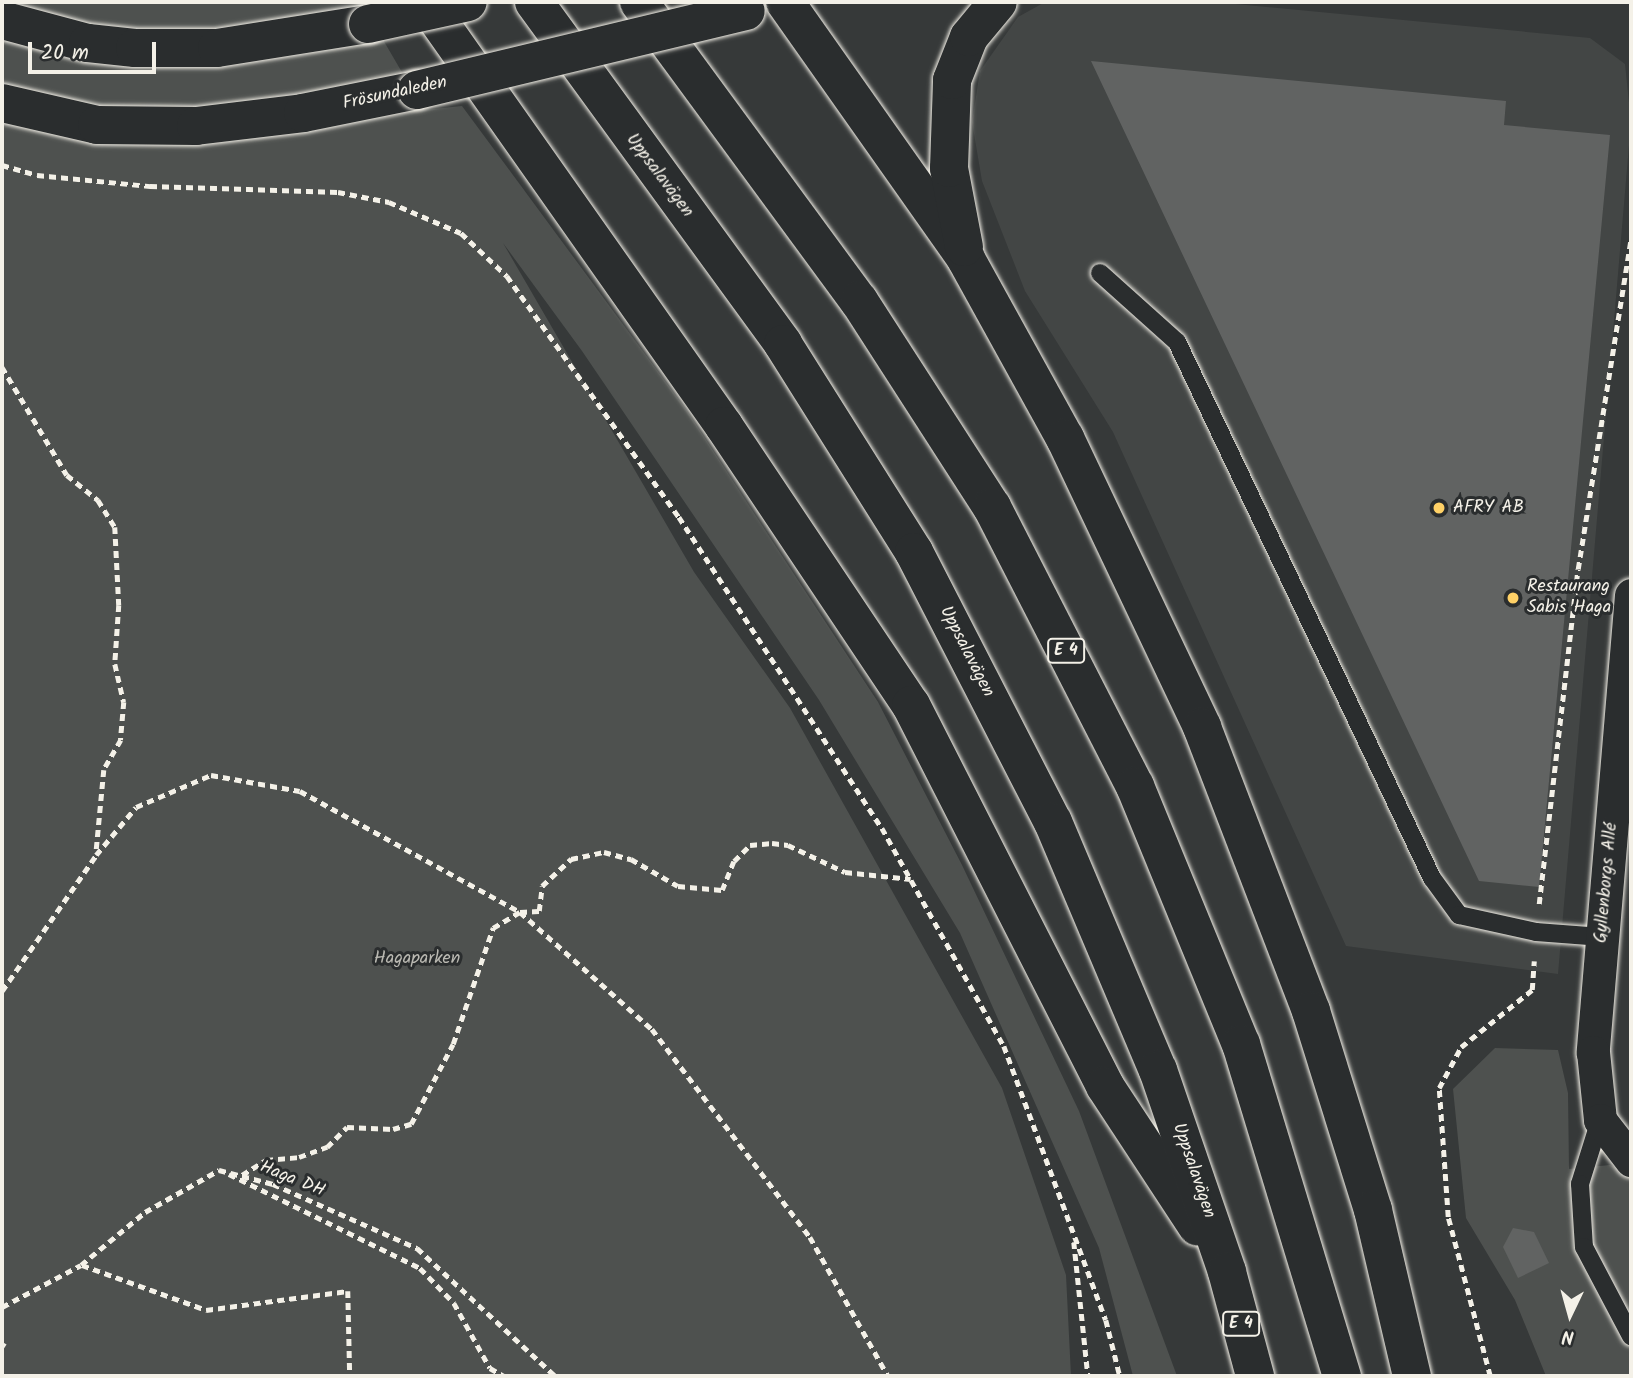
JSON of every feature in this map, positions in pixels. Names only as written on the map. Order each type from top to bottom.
[{"type":"main road","points":[[425,2],[716,415],[911,705],[1105,1086],[1227,1272]]},
{"type":"main road","points":[[2,20],[88,43],[135,48],[217,48],[368,24],[468,2]]},
{"type":"main road","name":"Uppsalavägen","points":[[534,2],[783,344],[914,552],[1058,834],[1158,1070],[1227,1272],[1255,1376]]},
{"type":"main road","name":"E 4","points":[[639,2],[859,301],[977,484],[1104,725],[1135,786],[1241,1044],[1342,1376]]},
{"type":"main road","points":[[784,2],[966,259],[1065,438],[1202,727],[1311,1011],[1373,1210],[1412,1376]]},
{"type":"main road","name":"Frösundaleden","points":[[2,103],[97,125],[196,126],[303,113],[417,90],[784,2]]},
{"type":"main road","points":[[966,259],[949,168],[952,80],[969,37],[998,2]]},
{"type":"street","name":"Gyllenborgs Allé","points":[[1600,1120],[1593,1052],[1631,595]]},
{"type":"street","points":[[1600,1120],[1631,1160]]},
{"type":"lane","points":[[1100,273],[1177,342],[1432,878],[1459,915],[1535,932],[1602,937]]},
{"type":"lane","points":[[1600,1120],[1580,1184],[1584,1247],[1631,1335]]},
{"type":"path","points":[[2,165],[37,175],[150,186],[338,192],[389,202],[461,233],[507,276],[679,517],[882,828],[911,879],[1004,1046],[1107,1320],[1120,1376]]},
{"type":"path","points":[[1490,1376],[1448,1217],[1439,1088],[1461,1047],[1532,990],[1535,932],[1558,770],[1578,569],[1631,239]]},
{"type":"path","points":[[2,367],[67,475],[98,500],[115,527],[119,605],[115,664],[124,702],[121,740],[104,770],[96,855]]},
{"type":"path","points":[[2,991],[96,855],[136,807],[211,775],[300,791],[520,912],[652,1029],[810,1237],[888,1376]]},
{"type":"path","points":[[242,1175],[266,1160],[299,1157],[327,1147],[347,1127],[393,1129],[411,1124],[453,1044],[493,928],[520,912],[539,911],[542,886],[571,859],[604,852],[631,859],[678,886],[722,890],[734,861],[750,845],[772,843],[788,845],[845,872],[911,879]]},
{"type":"path","points":[[2,1307],[81,1265],[145,1212],[219,1170],[420,1268],[454,1303],[490,1368],[504,1376]]},
{"type":"path","name":"Haga DH","points":[[219,1170],[273,1184],[417,1248],[555,1376]]},
{"type":"path","points":[[1073,1234],[1088,1376]]},
{"type":"path","points":[[81,1265],[206,1310],[348,1291],[350,1376]]},
{"type":"shaded area","points":[[1045,2],[1215,2],[1590,38],[1625,64],[1631,122],[1558,974],[1346,946],[1113,432],[1025,291],[982,181],[972,122],[980,71],[1018,17]]},
{"type":"green space","name":"Hagaparken","points":[[2,2],[361,2],[424,110],[462,106],[687,411],[878,702],[962,865],[1079,1111],[1177,1376],[1133,1376],[1099,1248],[960,933],[819,700],[582,351],[503,243],[694,572],[790,708],[1002,1088],[1066,1275],[1071,1376],[2,1376]]},
{"type":"green space","points":[[1495,1048],[1558,1050],[1568,1093],[1569,1169],[1610,1165],[1631,1175],[1631,1376],[1546,1376],[1515,1300],[1466,1218],[1453,1089]]},
{"type":"building","name":"AFRY AB","points":[[1091,61],[1506,101],[1504,125],[1610,135],[1539,887],[1479,881]]},
{"type":"building","points":[[1513,1228],[1534,1232],[1549,1263],[1518,1278],[1503,1247]]},
{"type":"place","name":"AFRY AB","points":[[1439,508]]},
{"type":"place","name":"Restaurang Sabis Haga","points":[[1513,598]]}]
